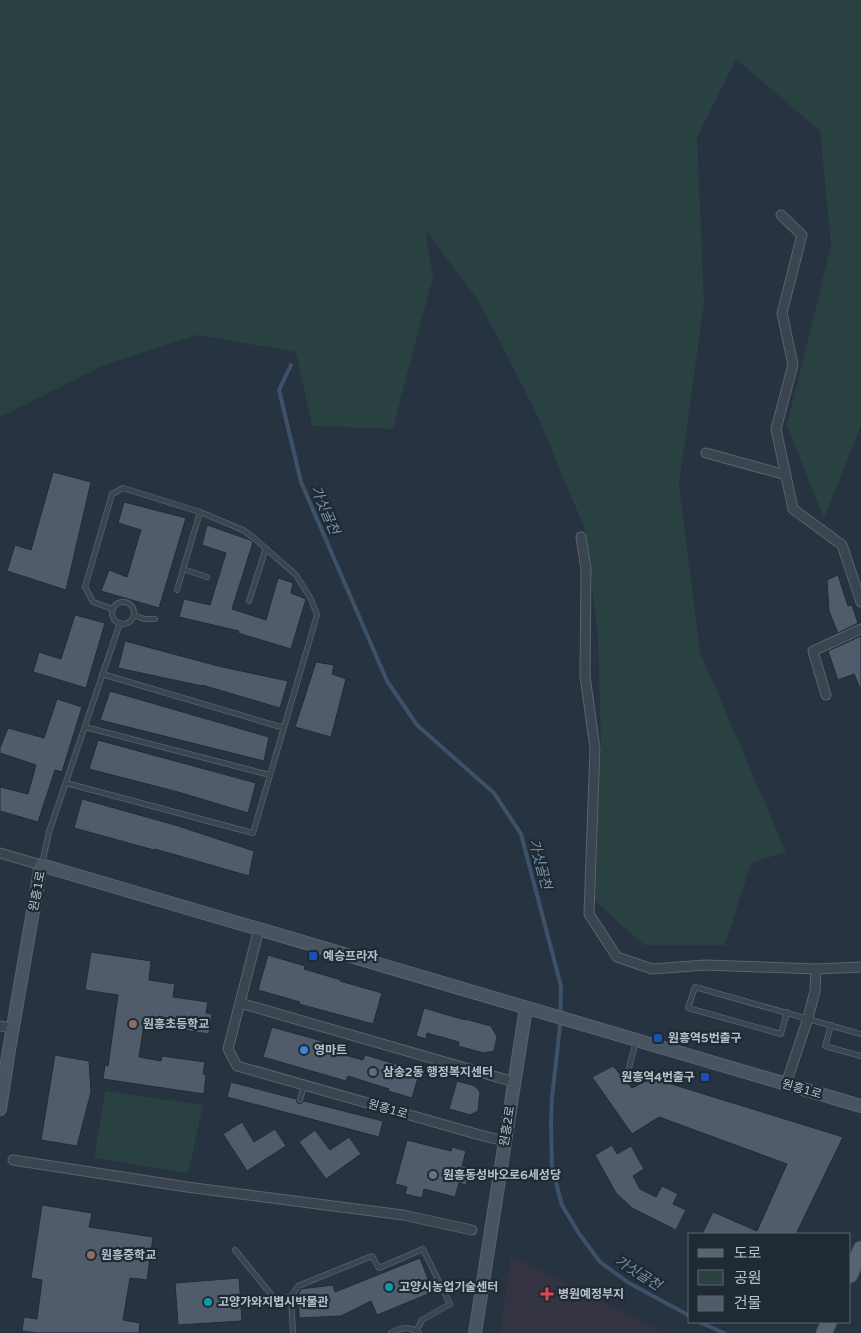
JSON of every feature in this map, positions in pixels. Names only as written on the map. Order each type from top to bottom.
[{"type":"main road","points":[[851,1273],[861,1249]]},
{"type":"street","points":[[781,215],[802,235],[782,314],[793,365],[776,429],[793,509],[842,545],[861,602]]},
{"type":"street","points":[[706,453],[786,475]]},
{"type":"street","points":[[581,537],[586,569],[585,676],[595,748],[589,914],[617,956],[652,969],[705,965],[816,969],[861,967]]},
{"type":"street","points":[[826,695],[813,651],[861,629]]},
{"type":"street","points":[[0,853],[41,865]]},
{"type":"street","name":"원흥1로","points":[[0,1109],[6,1027],[41,865],[861,1106]]},
{"type":"street","name":"원흥1로","points":[[259,929],[228,1049],[237,1066],[504,1141]]},
{"type":"street","points":[[786,1084],[808,1018],[814,991],[816,969]]},
{"type":"street","points":[[240,1003],[514,1082]]},
{"type":"street","name":"원흥2로","points":[[474,1333],[526,1008]]},
{"type":"street","points":[[13,1160],[187,1187],[404,1215],[472,1230]]},
{"type":"lane","points":[[66,783],[253,833],[317,615],[311,599],[296,575],[266,548],[242,530],[200,512],[123,488],[112,494],[85,587],[93,602],[113,609]]},
{"type":"lane","points":[[177,590],[200,512]]},
{"type":"lane","points":[[249,601],[266,548]]},
{"type":"lane","points":[[183,569],[207,577]]},
{"type":"lane","points":[[125,602],[133,608],[134,616],[127,623],[116,622],[113,616],[113,609],[118,604],[125,602]]},
{"type":"lane","points":[[134,616],[144,619],[155,619]]},
{"type":"lane","points":[[41,865],[49,832],[120,623]]},
{"type":"lane","points":[[102,674],[284,728]]},
{"type":"lane","points":[[85,727],[270,775]]},
{"type":"lane","points":[[787,1012],[781,1034],[688,1008],[694,987],[787,1012],[861,1034]]},
{"type":"lane","points":[[831,1025],[825,1046],[861,1056]]},
{"type":"lane","points":[[628,1076],[637,1040]]},
{"type":"lane","points":[[300,1100],[304,1085]]},
{"type":"lane","points":[[293,1333],[291,1297],[298,1286],[372,1256],[379,1268],[423,1249],[450,1304],[422,1320],[418,1332],[403,1328],[392,1333]]},
{"type":"lane","points":[[235,1250],[274,1298],[291,1297]]},
{"type":"shaded area","name":"병원예정부지","points":[[511,1256],[665,1333],[500,1333]]},
{"type":"green space","points":[[0,0],[861,0],[861,425],[824,519],[787,425],[831,245],[820,131],[736,59],[697,137],[704,302],[679,485],[700,652],[786,852],[751,863],[725,945],[644,945],[595,901],[601,747],[598,638],[586,532],[538,417],[480,303],[425,229],[433,278],[393,429],[312,426],[296,352],[197,335],[104,365],[0,417]]},
{"type":"green space","points":[[105,1091],[203,1105],[188,1173],[94,1158]]},
{"type":"building","points":[[53,472],[91,482],[66,590],[7,571],[15,545],[31,550]]},
{"type":"building","points":[[124,502],[186,518],[159,608],[101,591],[109,570],[127,577],[141,530],[118,523]]},
{"type":"building","points":[[207,525],[253,542],[232,609],[266,620],[278,578],[293,583],[291,593],[306,599],[291,649],[238,633],[239,631],[179,617],[184,599],[210,605],[226,553],[202,545]]},
{"type":"building","points":[[838,575],[848,606],[852,605],[858,623],[838,633],[829,611],[827,580]]},
{"type":"building","points":[[75,615],[105,623],[86,688],[33,672],[39,652],[61,659]]},
{"type":"building","points":[[861,636],[861,691],[854,674],[838,680],[828,651]]},
{"type":"building","points":[[125,641],[218,666],[288,681],[280,708],[202,685],[118,668]]},
{"type":"building","points":[[316,662],[334,665],[332,674],[346,679],[331,737],[295,727]]},
{"type":"building","points":[[110,691],[269,737],[264,761],[100,720]]},
{"type":"building","points":[[57,699],[82,707],[62,772],[55,770],[38,822],[0,811],[0,787],[28,794],[36,765],[0,753],[0,748],[8,728],[44,738]]},
{"type":"building","points":[[98,740],[256,783],[248,813],[178,792],[89,769]]},
{"type":"building","points":[[82,799],[175,825],[254,851],[249,876],[74,828]]},
{"type":"building","points":[[91,952],[151,961],[149,980],[175,984],[173,997],[208,1002],[206,1013],[212,1014],[209,1034],[144,1024],[139,1057],[161,1061],[162,1056],[205,1062],[203,1074],[206,1075],[204,1094],[103,1079],[105,1065],[108,1066],[118,995],[85,990]]},
{"type":"building","points":[[268,955],[305,966],[304,969],[340,981],[382,993],[373,1024],[299,1004],[300,1002],[258,990]]},
{"type":"building","points":[[424,1008],[491,1026],[497,1037],[494,1051],[484,1053],[458,1046],[459,1042],[427,1033],[426,1039],[416,1036]]},
{"type":"building","name":"영마트","points":[[272,1027],[343,1047],[341,1054],[363,1060],[365,1055],[420,1071],[412,1098],[348,1076],[346,1081],[263,1057]]},
{"type":"building","points":[[55,1055],[89,1061],[91,1092],[77,1146],[41,1140]]},
{"type":"building","points":[[613,1066],[632,1088],[652,1078],[843,1137],[796,1233],[702,1233],[713,1212],[757,1231],[787,1164],[659,1117],[632,1134],[592,1077]]},
{"type":"building","points":[[457,1081],[475,1086],[480,1092],[478,1111],[470,1115],[449,1109]]},
{"type":"building","points":[[231,1082],[296,1099],[299,1104],[304,1101],[383,1121],[379,1137],[227,1097]]},
{"type":"building","points":[[242,1122],[254,1142],[275,1129],[286,1146],[247,1171],[223,1134]]},
{"type":"building","points":[[315,1130],[330,1150],[349,1137],[361,1154],[326,1179],[299,1142]]},
{"type":"building","name":"원흥동성바오로6세성당","points":[[407,1140],[451,1151],[452,1147],[466,1151],[462,1166],[470,1168],[466,1185],[459,1183],[455,1197],[424,1189],[422,1198],[405,1194],[407,1187],[395,1184]]},
{"type":"building","points":[[612,1145],[617,1154],[631,1146],[644,1169],[633,1176],[640,1189],[656,1197],[662,1186],[678,1194],[673,1204],[686,1210],[676,1230],[632,1208],[616,1193],[595,1155]]},
{"type":"building","points":[[42,1205],[92,1213],[89,1227],[153,1237],[147,1280],[130,1278],[123,1320],[140,1323],[139,1333],[37,1333],[22,1331],[24,1317],[37,1319],[42,1280],[31,1278]]},
{"type":"building","name":"고양시농업기술센터","points":[[420,1258],[433,1292],[377,1315],[371,1301],[341,1316],[299,1318],[299,1293],[301,1289],[333,1285],[335,1292]]},
{"type":"building","name":"고양가와지볍시박물관","points":[[239,1278],[242,1321],[178,1325],[175,1283]]},
{"type":"waterway","name":"가싯골천","points":[[291,365],[279,390],[301,482],[387,681],[417,725],[494,793],[521,834],[561,986],[560,1026],[551,1121],[552,1168],[562,1205],[578,1232],[600,1262],[629,1283],[688,1315]]},
{"type":"waterway","name":"가싯골천","points":[[701,1323],[724,1333]]},
{"type":"place","name":"예승프라자","points":[[313,956]]},
{"type":"place","name":"원흥초등학교","points":[[133,1024]]},
{"type":"place","name":"원흥역5번출구","points":[[658,1038]]},
{"type":"place","name":"영마트","points":[[304,1050]]},
{"type":"place","name":"삼송2동 행정복지센터","points":[[373,1072]]},
{"type":"place","name":"원흥역4번출구","points":[[705,1077]]},
{"type":"place","name":"원흥동성바오로6세성당","points":[[433,1175]]},
{"type":"place","name":"원흥중학교","points":[[91,1255]]},
{"type":"place","name":"고양시농업기술센터","points":[[389,1287]]},
{"type":"place","name":"병원예정부지","points":[[547,1294]]},
{"type":"place","name":"고양가와지볍시박물관","points":[[208,1302]]}]
